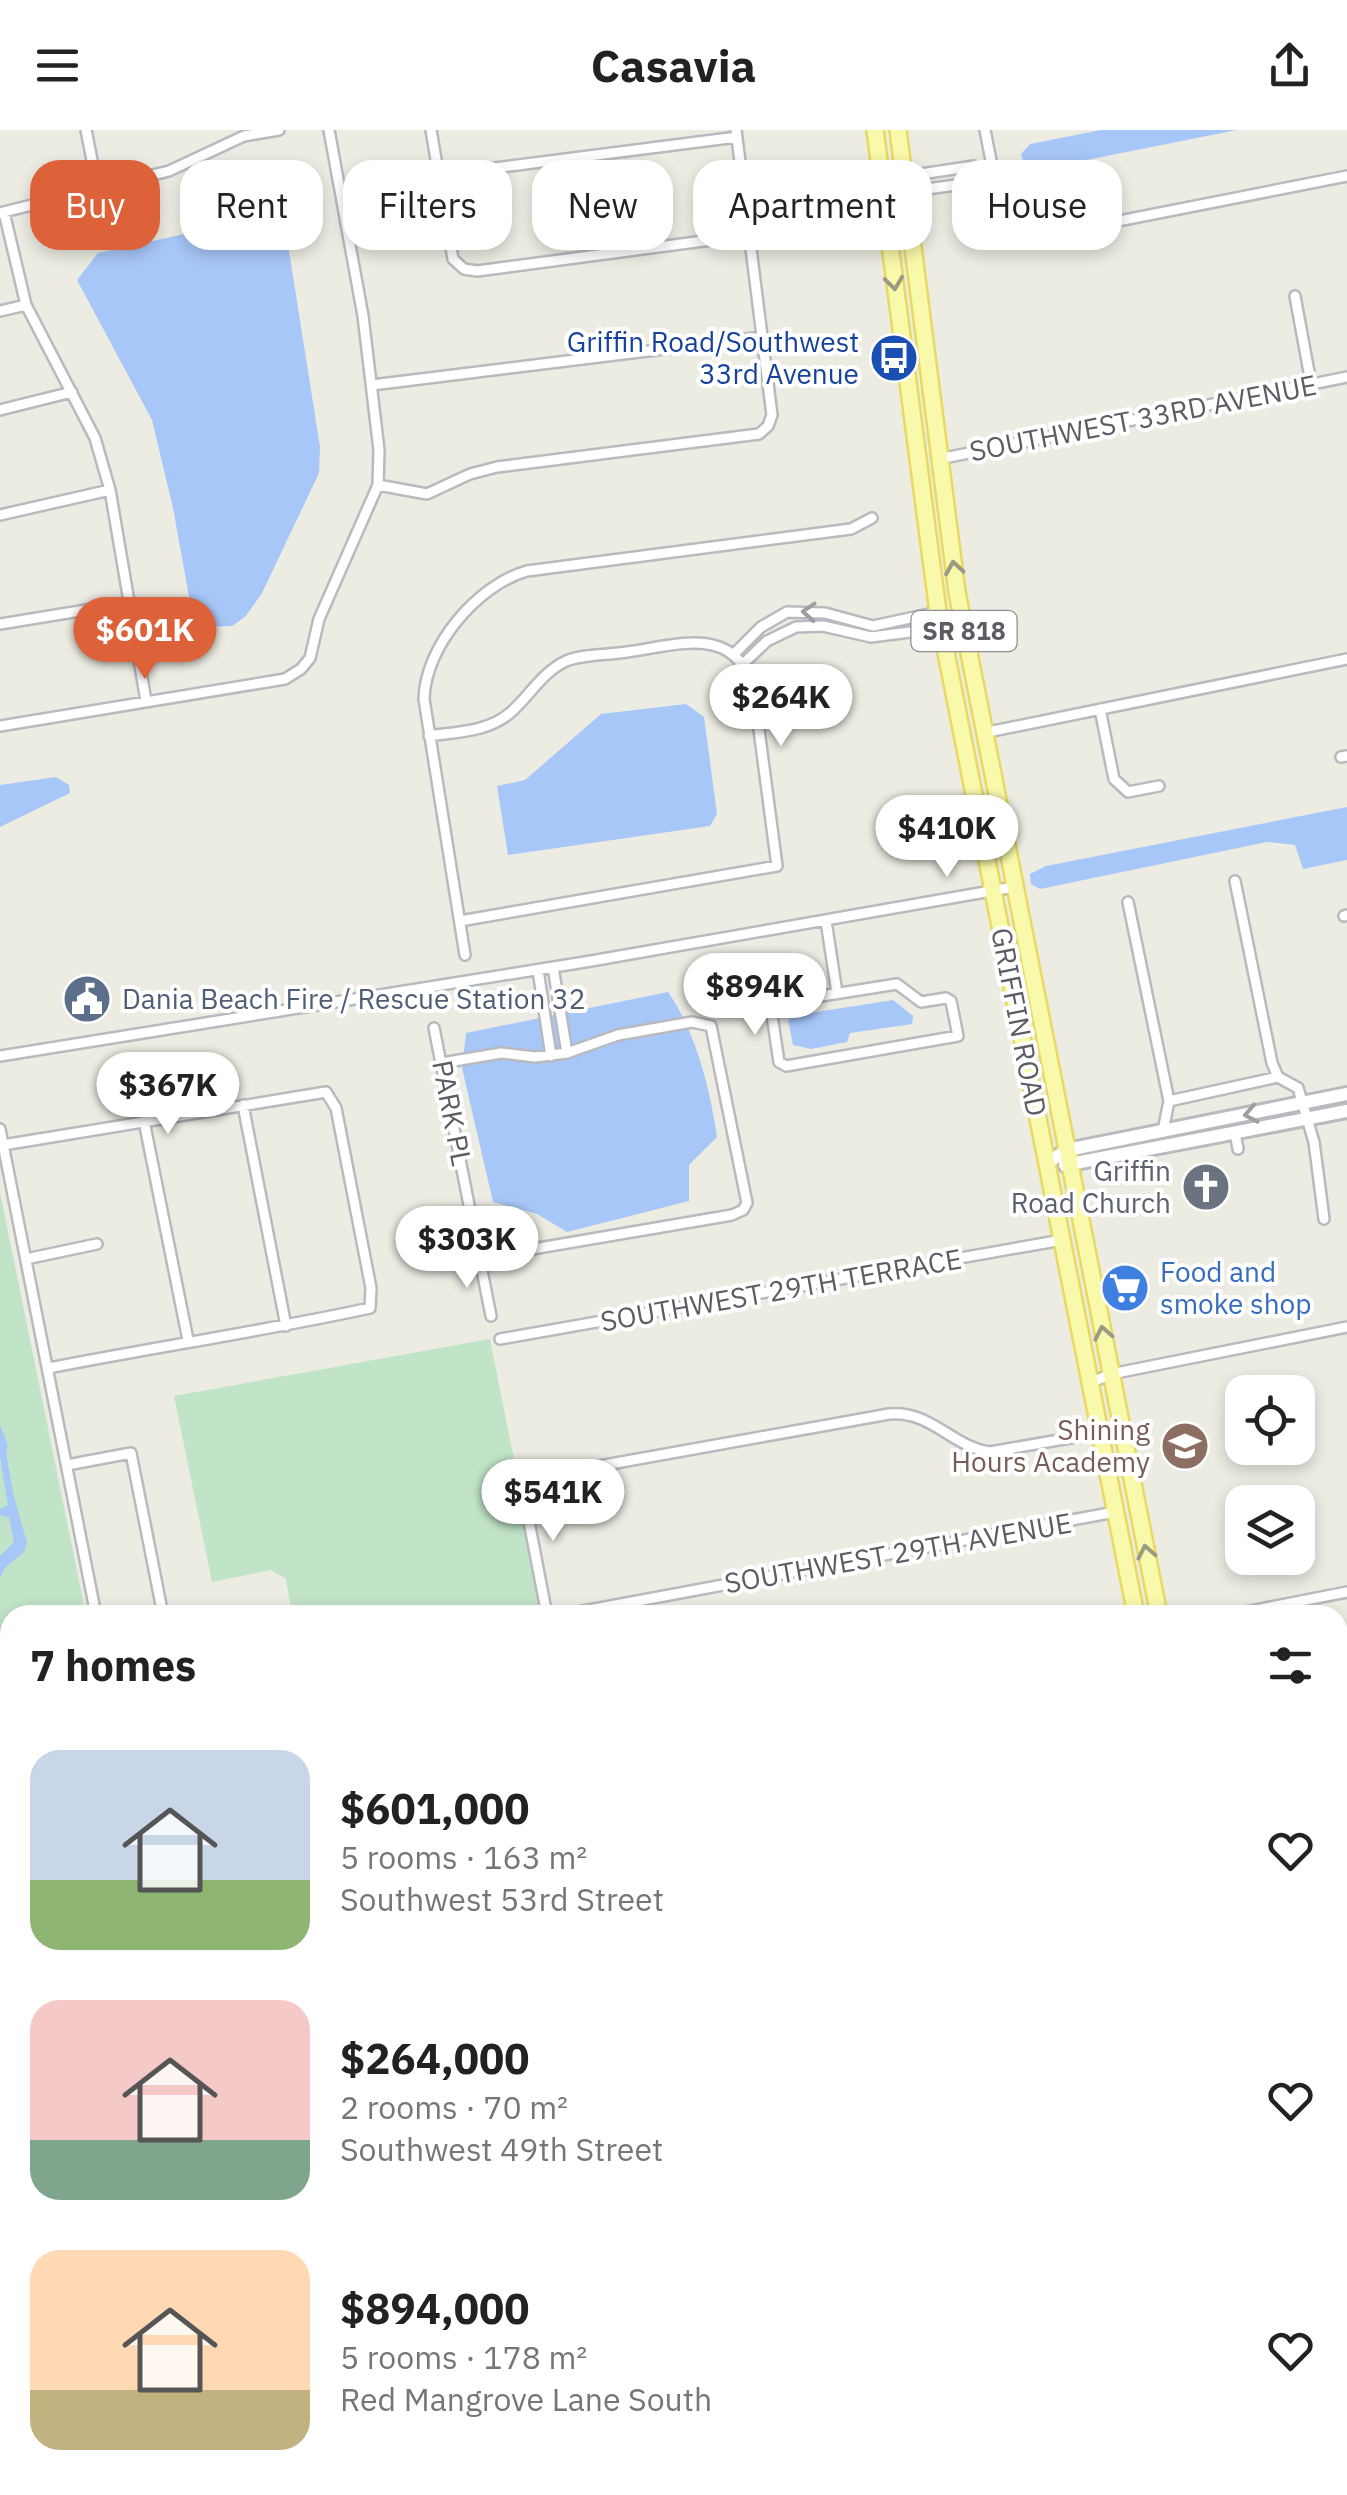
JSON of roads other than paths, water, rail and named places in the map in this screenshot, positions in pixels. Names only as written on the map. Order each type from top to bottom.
[{"type":"main road","name":"GRIFFIN ROAD","points":[[874,130],[878,160]]},
{"type":"main road","name":"GRIFFIN ROAD","points":[[898,130],[901,160]]},
{"type":"main road","name":"GRIFFIN ROAD","points":[[890,250],[940,620],[1134,1605]]},
{"type":"main road","name":"GRIFFIN ROAD","points":[[912,250],[945,508],[983,732],[1157,1605]]},
{"type":"main road","points":[[910,418],[923,446],[939,459]]},
{"type":"main road","points":[[918,472],[933,481],[945,508]]},
{"type":"main road","points":[[952,683],[966,718],[983,732]]},
{"type":"main road","points":[[1047,1163],[1163,1131],[1347,1094]]},
{"type":"main road","points":[[1068,1158],[1235,1134],[1347,1110]]},
{"type":"street","points":[[86,130],[92,160]]},
{"type":"street","points":[[160,174],[244,133],[279,130]]},
{"type":"street","points":[[0,726],[286,679],[301,670],[310,658],[319,619],[378,485],[379,450],[372,384],[329,130]]},
{"type":"street","points":[[432,130],[437,160]]},
{"type":"street","points":[[985,130],[989,160]]},
{"type":"street","points":[[512,165],[736,133],[739,160]]},
{"type":"street","points":[[1122,220],[1347,176]]},
{"type":"street","points":[[30,206],[2,212],[26,305],[96,438],[110,490],[146,701]]},
{"type":"street","points":[[452,250],[453,259],[464,269],[478,271],[693,242]]},
{"type":"street","points":[[378,485],[427,494],[470,474],[497,467],[760,434],[772,415],[751,250]]},
{"type":"street","points":[[1295,296],[1312,384]]},
{"type":"street","points":[[0,310],[26,305]]},
{"type":"street","points":[[372,384],[762,337]]},
{"type":"street","name":"SOUTHWEST 33RD AVENUE","points":[[939,459],[1347,376]]},
{"type":"street","points":[[0,410],[72,392]]},
{"type":"street","points":[[0,514],[110,490]]},
{"type":"street","points":[[465,954],[429,736],[424,678],[432,660],[484,592],[510,576],[851,529],[872,518]]},
{"type":"street","points":[[0,624],[129,604]]},
{"type":"street","points":[[734,654],[761,627],[787,612],[826,612],[874,626],[940,620]]},
{"type":"street","points":[[743,664],[766,641],[796,627],[823,626],[872,637],[940,620]]},
{"type":"street","points":[[429,736],[481,728],[498,721],[544,676],[568,660],[706,642],[734,654],[743,664],[754,692],[777,866],[460,921]]},
{"type":"street","points":[[983,732],[1347,659]]},
{"type":"street","points":[[1100,709],[1114,779],[1128,792],[1158,786]]},
{"type":"street","points":[[1235,881],[1272,1063],[1278,1077],[1298,1088],[1304,1119],[1314,1142],[1324,1219]]},
{"type":"street","points":[[0,1056],[538,970],[1014,887]]},
{"type":"street","points":[[1128,902],[1169,1100],[1163,1131]]},
{"type":"street","points":[[826,921],[837,994]]},
{"type":"street","points":[[553,967],[567,1053]]},
{"type":"street","points":[[538,970],[551,1056]]},
{"type":"street","points":[[896,984],[921,1002],[946,998],[951,1001],[958,1036],[786,1066],[779,1062],[771,1009],[777,1004],[837,994],[896,984]]},
{"type":"street","points":[[442,1063],[501,1054],[551,1056],[636,1032],[692,1022],[712,1026],[747,1203],[732,1215],[480,1258]]},
{"type":"street","name":"PARK PL","points":[[434,1028],[492,1316]]},
{"type":"street","points":[[1169,1100],[1278,1077]]},
{"type":"street","points":[[4,1145],[326,1092],[336,1108],[371,1288],[370,1308],[49,1368]]},
{"type":"street","points":[[243,1104],[286,1326]]},
{"type":"street","points":[[144,1122],[188,1340]]},
{"type":"street","points":[[0,1129],[94,1605]]},
{"type":"street","points":[[1235,1134],[1238,1150]]},
{"type":"street","name":"SOUTHWEST 29TH TERRACE","points":[[500,1340],[1062,1240]]},
{"type":"street","points":[[26,1259],[97,1244]]},
{"type":"street","points":[[1090,1383],[1111,1374],[1347,1327]]},
{"type":"street","points":[[546,1605],[521,1480],[901,1412],[925,1418],[972,1448],[990,1452],[1122,1429]]},
{"type":"street","points":[[67,1465],[131,1454],[162,1605]]},
{"type":"street","name":"SOUTHWEST 29TH AVENUE","points":[[616,1605],[1115,1512]]},
{"type":"street","points":[[1293,1605],[1347,1592]]},
{"type":"water","points":[[1101,130],[1237,130],[1086,160],[1023,160],[1021,154],[1030,144]]},
{"type":"water","points":[[180,235],[180,250],[289,250],[320,447],[319,473],[262,593],[246,616],[232,626],[206,627],[192,613],[152,420],[77,280],[98,253],[160,250],[160,239]]},
{"type":"water","points":[[686,704],[704,717],[717,814],[710,826],[508,855],[497,786],[525,780],[601,714]]},
{"type":"water","points":[[56,777],[69,785],[70,793],[0,827],[0,785]]},
{"type":"water","points":[[1347,807],[1347,860],[1303,869],[1295,845],[1267,842],[1040,889],[1031,884],[1030,874],[1046,866]]},
{"type":"water","points":[[668,992],[700,1062],[717,1137],[689,1165],[689,1201],[567,1232],[537,1214],[493,1202],[462,1068],[466,1033]]},
{"type":"water","points":[[893,1000],[913,1016],[912,1024],[850,1033],[847,1042],[811,1049],[793,1045],[788,1020],[791,1016]]},
{"type":"water","points":[[0,1425],[8,1445],[13,1493],[27,1543],[24,1552],[5,1568],[0,1578],[0,1556],[14,1542],[9,1518],[0,1515],[0,1509],[8,1505],[0,1457]]},
{"type":"place","name":"Griffin Road/Southwest 33rd Avenue","points":[[894,358]]},
{"type":"place","name":"Dania Beach Fire / Rescue Station 32","points":[[87,999]]},
{"type":"place","name":"Griffin Road Church","points":[[1206,1187]]},
{"type":"place","name":"Food and smoke shop","points":[[1125,1288]]},
{"type":"place","name":"Shining Hours Academy","points":[[1185,1446]]}]
